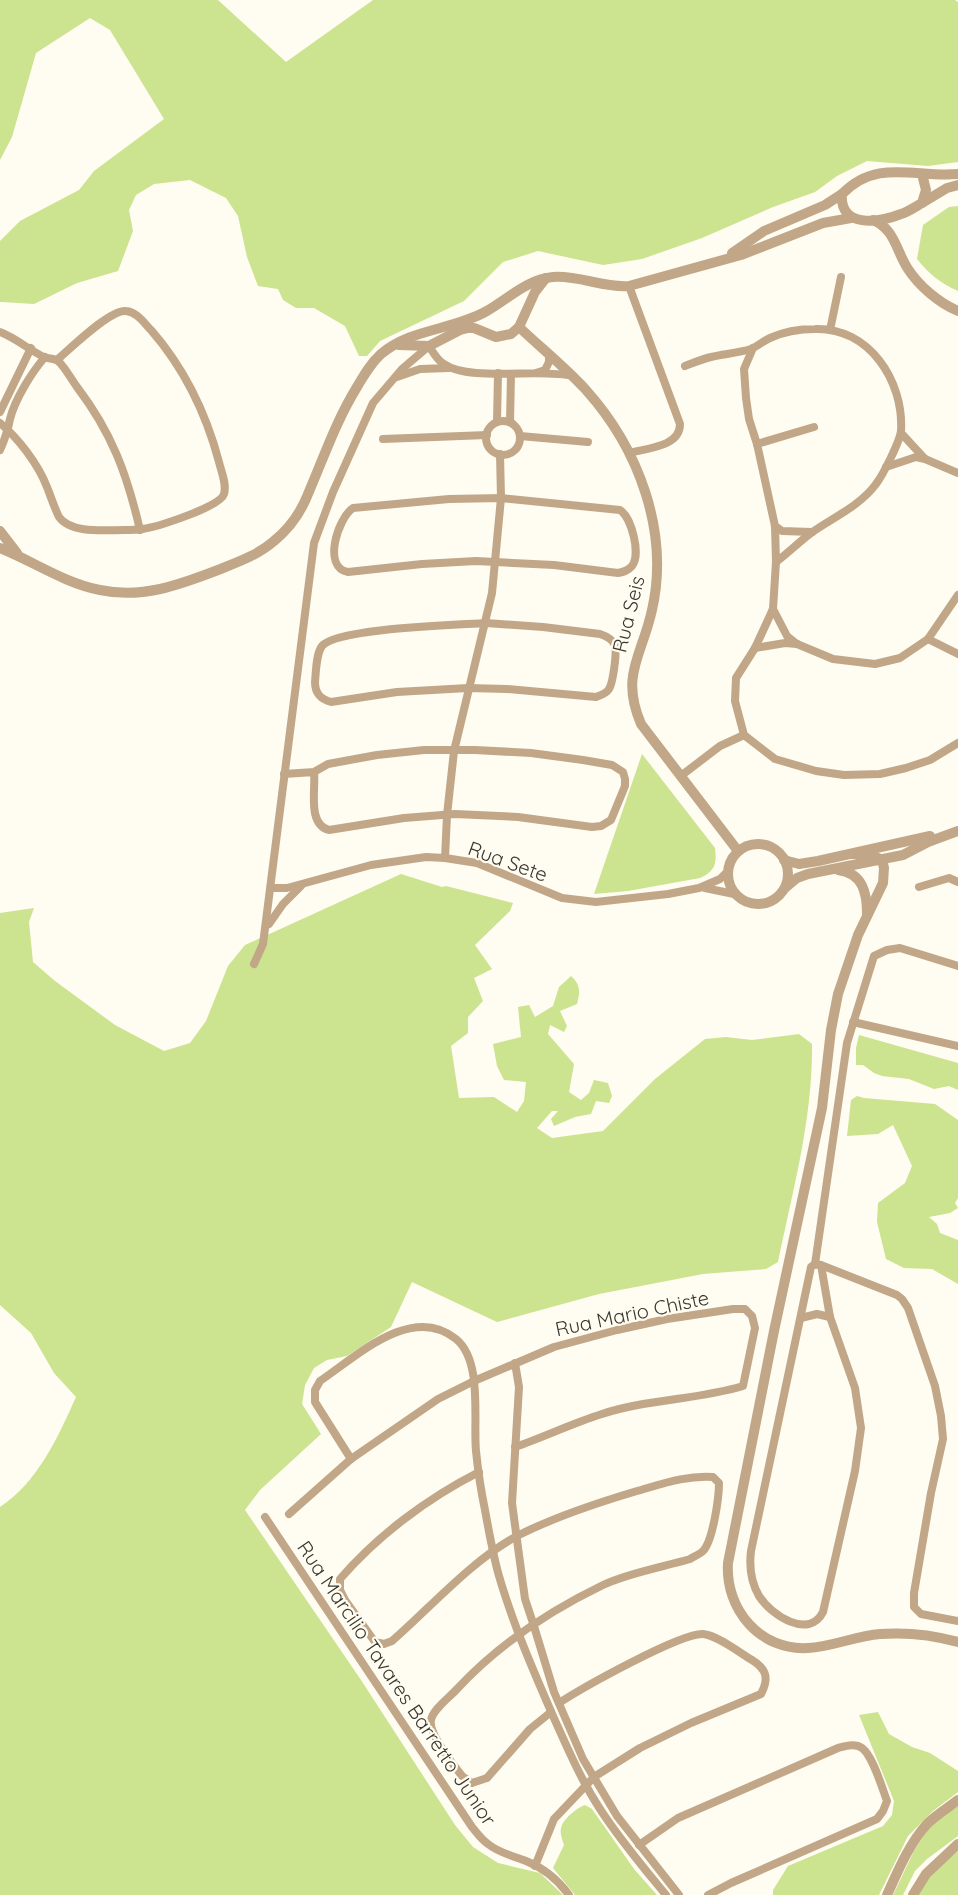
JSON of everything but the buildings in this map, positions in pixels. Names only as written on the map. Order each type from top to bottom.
[{"type":"street","points":[[708,264],[735,252],[764,231],[825,205],[858,181],[878,173],[902,171],[922,174],[958,174]]},
{"type":"street","points":[[922,174],[926,190],[922,203]]},
{"type":"street","points":[[0,548],[82,586],[120,593],[141,592],[183,584],[261,552],[291,524],[302,508],[333,431],[348,401],[371,364],[400,341],[477,316],[534,282],[546,278],[560,277],[610,286],[629,286],[763,247],[823,223],[851,218],[872,220],[902,214],[947,188],[958,185]]},
{"type":"street","points":[[842,194],[843,209],[851,218]]},
{"type":"street","points":[[895,241],[896,227],[902,214]]},
{"type":"street","points":[[872,220],[885,227],[895,241],[908,269],[931,295],[958,311]]},
{"type":"street","points":[[830,330],[841,277]]},
{"type":"street","points":[[254,964],[264,945],[314,543],[333,492],[373,403],[394,378],[429,346],[460,330],[474,328],[492,336],[511,334],[519,327],[535,292],[546,278]]},
{"type":"street","points":[[629,286],[681,424],[679,433],[672,441],[629,453]]},
{"type":"street","points":[[508,298],[520,302],[525,315]]},
{"type":"street","points":[[0,423],[9,430],[36,466],[62,521],[94,531],[140,530],[159,525],[220,500],[224,495],[224,480],[214,443],[196,397],[180,368],[160,340],[136,315],[128,311],[119,311],[111,315],[57,360]]},
{"type":"street","points":[[477,316],[476,323],[481,331]]},
{"type":"street","name":"Rua Seis","points":[[519,327],[573,376],[603,411],[629,453],[639,475],[649,506],[658,558],[652,609],[633,669],[633,698],[641,724],[738,851]]},
{"type":"street","points":[[438,329],[430,338],[429,346],[439,361],[451,368]]},
{"type":"street","points":[[685,366],[709,357],[753,348],[770,338],[792,332],[830,330],[851,337],[879,358],[896,390],[901,433],[875,486],[833,520],[812,532],[776,562]]},
{"type":"street","points":[[0,332],[45,357],[57,360],[98,416],[114,445],[127,477],[140,530]]},
{"type":"street","points":[[393,346],[409,344],[429,346]]},
{"type":"street","points":[[0,412],[31,348]]},
{"type":"street","points":[[753,348],[744,369],[749,419],[757,444],[775,526],[776,562],[773,609],[756,648],[736,678],[735,700],[744,735],[759,749],[775,759],[816,771],[844,775],[880,774],[906,768],[930,760],[958,743]]},
{"type":"street","points":[[532,373],[545,370],[549,362],[549,354]]},
{"type":"street","points":[[0,450],[9,430],[11,418],[26,386],[36,367],[45,357]]},
{"type":"street","points":[[394,378],[420,369],[451,368],[511,374],[573,376]]},
{"type":"street","points":[[497,422],[498,373]]},
{"type":"street","points":[[510,422],[511,374]]},
{"type":"street","points":[[497,422],[510,422],[517,428],[520,436],[516,448],[509,453],[500,454],[489,447],[487,435],[490,427],[497,422]]},
{"type":"street","points":[[757,444],[814,428]]},
{"type":"street","points":[[901,433],[925,459]]},
{"type":"street","points":[[383,439],[487,435]]},
{"type":"street","points":[[520,436],[588,442]]},
{"type":"street","points":[[445,858],[454,751],[486,623],[496,562],[501,498],[500,454]]},
{"type":"street","points":[[886,467],[916,457],[958,474]]},
{"type":"street","points":[[501,498],[620,510],[629,520],[635,552],[631,567],[618,573],[554,565],[496,562],[440,563],[348,572],[337,566],[333,555],[342,521],[346,513],[353,508],[448,499],[501,498]]},
{"type":"street","points":[[775,526],[782,531],[812,532]]},
{"type":"street","points":[[0,531],[19,555]]},
{"type":"street","points":[[773,609],[787,636],[797,644],[833,659],[875,664],[900,658],[928,639],[957,599]]},
{"type":"street","points":[[486,623],[543,627],[608,637],[616,649],[611,686],[604,694],[596,697],[507,688],[397,692],[331,702],[319,696],[315,683],[321,648],[329,640],[377,631],[486,623]]},
{"type":"street","points":[[928,639],[958,654]]},
{"type":"street","points":[[756,648],[785,643],[797,644]]},
{"type":"street","points":[[682,776],[720,746],[744,735]]},
{"type":"street","points":[[284,774],[314,772],[328,764],[377,755],[424,750],[531,753],[612,765],[623,772],[625,782],[611,820],[596,827],[476,814],[404,818],[334,830],[324,829],[315,819],[314,772]]},
{"type":"street","points":[[784,860],[799,864],[958,831]]},
{"type":"street","points":[[784,888],[788,871],[777,851],[766,846],[748,846],[738,851],[731,860],[728,872],[729,883],[734,894],[749,903],[761,904],[772,901],[797,878],[903,855],[928,842],[958,831]]},
{"type":"street","points":[[850,854],[876,856],[882,860],[883,883]]},
{"type":"street","points":[[903,855],[883,883],[850,954],[833,1014],[822,1108],[728,1563],[728,1580],[735,1604],[743,1619],[762,1636],[784,1646],[808,1648],[853,1638],[897,1634],[927,1635],[958,1642]]},
{"type":"street","name":"Rua Sete","points":[[271,888],[286,888],[371,865],[426,857],[477,863],[573,901],[626,900],[699,888],[720,879],[728,872]]},
{"type":"street","points":[[827,870],[846,871],[860,881],[866,893],[867,917]]},
{"type":"street","points":[[919,887],[948,878],[958,882]]},
{"type":"street","points":[[265,933],[272,917],[308,882]]},
{"type":"street","name":"Rua Sete","points":[[699,888],[722,890],[734,894]]},
{"type":"street","points":[[958,966],[900,948],[887,950],[874,956],[847,1042],[818,1265],[831,1317],[855,1388],[861,1428],[855,1471],[823,1611],[816,1621],[806,1625],[788,1620],[768,1608],[755,1589],[750,1566],[811,1267],[818,1265],[897,1295],[908,1308],[935,1386],[943,1438],[931,1493],[914,1593],[914,1607],[921,1614],[958,1621]]},
{"type":"street","points":[[854,1022],[958,1046]]},
{"type":"street","name":"Rua Mario Chiste","points":[[289,1514],[351,1459],[438,1399],[515,1363],[554,1347],[667,1318],[733,1309],[745,1309],[752,1316],[755,1328],[743,1386],[603,1413],[515,1447]]},
{"type":"street","points":[[801,1318],[816,1314],[831,1317]]},
{"type":"street","points":[[351,1459],[315,1402],[315,1390],[320,1381],[379,1341],[407,1328],[435,1327],[458,1340],[470,1361],[474,1381],[476,1451],[498,1575],[528,1660],[567,1748],[599,1808],[631,1854],[666,1895]]},
{"type":"street","points":[[515,1363],[519,1387],[512,1503],[525,1599],[559,1703],[583,1759],[617,1816],[679,1895]]},
{"type":"street","points":[[479,1472],[425,1504],[383,1538],[340,1579],[340,1590],[375,1642],[384,1644],[392,1641],[458,1580],[517,1536],[611,1499],[682,1479],[700,1476],[713,1477],[719,1483],[719,1495],[707,1545],[702,1552],[690,1559],[604,1584],[533,1623],[463,1682],[431,1719],[432,1731],[462,1776],[466,1780],[477,1783],[487,1778],[530,1729],[551,1712]]},
{"type":"street","name":"Rua Marcilio Tavares Barretto Junior","points":[[264,1517],[472,1827],[488,1844],[510,1857],[545,1870],[562,1885],[569,1895]]},
{"type":"street","points":[[536,1866],[554,1819],[594,1777],[640,1748],[691,1723],[761,1694],[767,1683],[766,1672],[757,1663],[710,1635],[701,1634],[690,1636],[651,1654],[588,1685],[559,1703]]},
{"type":"street","points":[[639,1845],[678,1818],[838,1748],[850,1745],[860,1747],[868,1754],[887,1801],[877,1819],[708,1895]]},
{"type":"street","points":[[887,1895],[919,1834],[929,1822],[958,1800]]},
{"type":"street","points":[[913,1895],[926,1874],[958,1844]]},
{"type":"green space","points":[[0,0],[218,0],[286,62],[373,0],[955,0],[958,2],[958,162],[928,166],[867,161],[837,176],[815,192],[773,207],[702,238],[642,259],[603,265],[538,251],[503,262],[464,301],[380,341],[367,356],[359,356],[345,326],[314,308],[296,308],[283,300],[278,289],[258,286],[247,257],[238,216],[226,198],[190,180],[154,184],[136,195],[129,210],[133,231],[118,271],[77,283],[34,304],[0,302],[0,241],[20,221],[79,190],[94,171],[164,119],[110,30],[90,18],[36,53],[12,137],[0,160]]},
{"type":"green space","points":[[958,206],[958,291],[935,278],[917,259],[923,225],[949,207]]},
{"type":"green space","points":[[642,754],[715,848],[714,866],[709,873],[700,878],[628,891],[594,894]]},
{"type":"green space","points":[[401,874],[442,887],[446,886],[513,903],[510,911],[475,945],[492,969],[474,978],[483,1001],[468,1017],[468,1033],[451,1046],[459,1098],[494,1097],[517,1112],[524,1101],[526,1082],[504,1080],[497,1066],[493,1044],[521,1037],[518,1007],[529,1005],[535,1017],[553,1006],[559,987],[571,976],[577,982],[579,992],[577,1004],[560,1011],[567,1026],[564,1032],[550,1025],[548,1034],[574,1064],[569,1092],[581,1100],[589,1093],[594,1080],[608,1083],[612,1096],[609,1103],[596,1101],[591,1114],[575,1117],[554,1126],[551,1119],[558,1111],[552,1111],[537,1128],[552,1138],[603,1131],[655,1079],[705,1039],[726,1037],[752,1040],[799,1034],[812,1044],[806,1126],[778,1262],[766,1269],[703,1274],[599,1294],[497,1322],[412,1282],[391,1327],[347,1356],[327,1360],[314,1368],[305,1385],[302,1404],[321,1434],[260,1490],[245,1510],[361,1680],[455,1825],[473,1847],[498,1863],[540,1873],[563,1895],[0,1895],[0,1507],[25,1485],[46,1458],[76,1397],[54,1373],[31,1333],[0,1305],[0,913],[34,908],[29,922],[33,962],[115,1025],[164,1051],[190,1043],[206,1021],[228,966],[245,945]]},
{"type":"green space","points":[[859,1035],[958,1063],[958,1090],[949,1086],[934,1089],[909,1079],[882,1076],[863,1065],[856,1065]]},
{"type":"green space","points":[[857,1096],[935,1104],[958,1120],[958,1198],[955,1203],[958,1208],[950,1213],[929,1217],[937,1224],[940,1233],[958,1240],[958,1284],[932,1269],[904,1268],[886,1259],[877,1222],[878,1203],[905,1183],[912,1166],[893,1125],[878,1134],[847,1136],[851,1100]]},
{"type":"green space","points":[[878,1712],[889,1734],[912,1747],[930,1753],[958,1771],[958,1792],[933,1811],[908,1836],[879,1895],[773,1895],[773,1890],[788,1866],[883,1826],[892,1815],[894,1801],[859,1715]]},
{"type":"green space","points":[[585,1805],[592,1809],[634,1869],[657,1895],[575,1895],[553,1868],[564,1845],[562,1825],[572,1813]]},
{"type":"green space","points":[[958,1806],[958,1836],[915,1871],[903,1895],[893,1895],[914,1851],[930,1826]]},
{"type":"green space","points":[[958,1851],[958,1895],[914,1895],[918,1885]]}]
